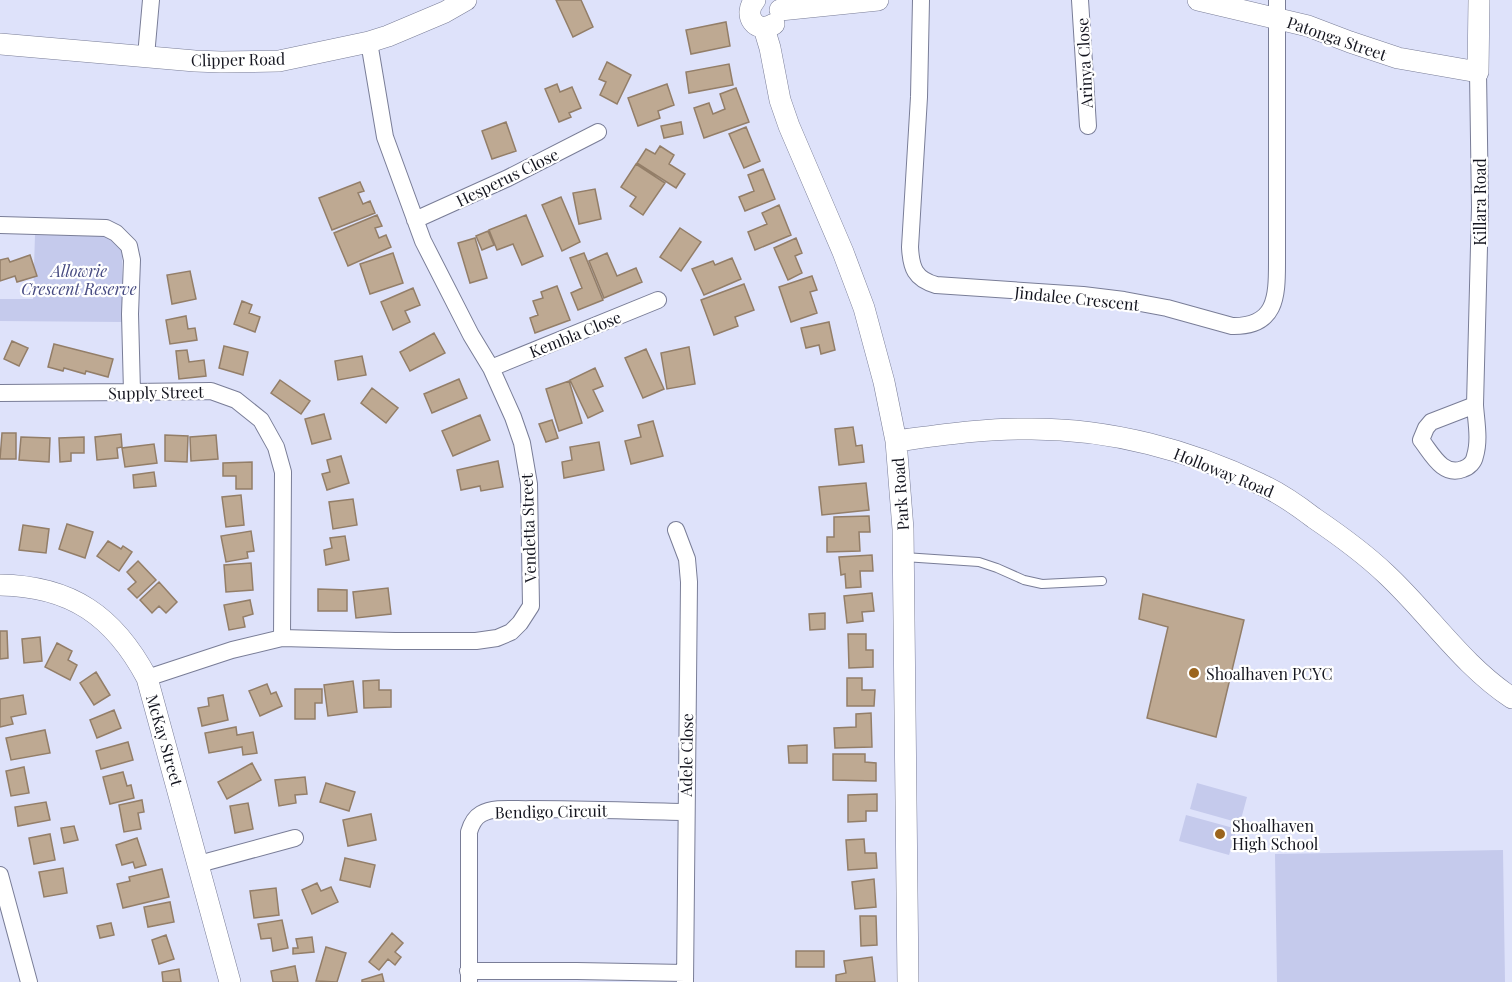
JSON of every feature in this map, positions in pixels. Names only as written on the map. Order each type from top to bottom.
[{"type":"street","points":[[146,56],[151,0]]},
{"type":"street","name":"Clipper Road","points":[[0,44],[221,62],[279,61],[388,36],[445,12],[466,0]]},
{"type":"street","name":"Park Road","points":[[755,0],[749,11],[750,17],[758,26],[764,28],[780,100],[789,126],[843,252],[864,308],[884,382],[896,441],[904,557],[908,982]]},
{"type":"street","points":[[764,28],[771,27],[780,16],[777,5],[878,0]]},
{"type":"street","name":"Jindalee Crescent","points":[[921,0],[919,98],[910,247],[912,266],[921,278],[936,285],[1124,300],[1167,308],[1232,326],[1258,321],[1272,308],[1275,299],[1277,9]]},
{"type":"street","name":"Arinya Close","points":[[1080,0],[1088,126]]},
{"type":"street","name":"Patonga Street","points":[[1198,0],[1277,9],[1308,26],[1387,55],[1478,72]]},
{"type":"street","name":"Killara Road","points":[[1475,405],[1480,207],[1479,0]]},
{"type":"street","name":"Vendetta Street","points":[[147,678],[232,650],[282,638],[476,641],[497,638],[510,632],[520,623],[531,606],[529,484],[522,443],[491,368],[471,335],[423,241],[385,137],[369,42]]},
{"type":"street","name":"Hesperus Close","points":[[415,220],[508,178],[598,132]]},
{"type":"street","points":[[0,225],[106,228],[117,233],[129,246],[132,260],[130,314],[132,392]]},
{"type":"street","name":"Kembla Close","points":[[491,368],[658,300]]},
{"type":"street","name":"Supply Street","points":[[0,393],[211,391],[236,400],[261,420],[276,447],[283,472],[282,638]]},
{"type":"street","name":"Holloway Road","points":[[896,441],[967,432],[1071,430],[1131,439],[1193,456],[1261,484],[1292,502],[1342,537],[1386,574],[1468,662],[1512,698]]},
{"type":"street","name":"Adele Close","points":[[676,530],[687,560],[689,582],[685,978]]},
{"type":"street","name":"McKay Street","points":[[0,585],[37,587],[60,593],[80,603],[102,618],[136,656],[147,678],[230,982]]},
{"type":"street","name":"Bendigo Circuit","points":[[469,977],[469,832],[471,825],[481,814],[488,811],[576,809],[686,812]]},
{"type":"street","points":[[199,864],[295,838]]},
{"type":"street","points":[[0,875],[29,982]]},
{"type":"street","points":[[469,977],[577,971],[685,978]]},
{"type":"lane","points":[[904,557],[979,562],[1024,580],[1041,584],[1102,581]]},
{"type":"green space","name":"Allowrie Crescent Reserve","points":[[35,235],[106,236],[112,239],[121,249],[122,256],[122,322],[0,321],[0,299],[33,299]]},
{"type":"green space","points":[[1197,783],[1247,797],[1240,823],[1190,809]]},
{"type":"green space","points":[[1186,815],[1237,829],[1229,855],[1179,841]]},
{"type":"green space","points":[[1503,850],[1505,982],[1277,982],[1275,854]]},
{"type":"building","points":[[556,0],[581,0],[593,27],[573,37]]},
{"type":"building","points":[[726,22],[730,46],[691,54],[686,30]]},
{"type":"building","points":[[607,62],[631,75],[617,104],[600,95],[606,82],[599,79]]},
{"type":"building","points":[[729,64],[733,85],[689,93],[686,72]]},
{"type":"building","points":[[557,84],[560,92],[572,87],[581,108],[569,113],[571,117],[559,122],[545,89]]},
{"type":"building","points":[[667,84],[674,105],[658,111],[660,118],[638,126],[628,98]]},
{"type":"building","points":[[736,88],[749,122],[704,138],[694,108],[709,103],[713,114],[725,109],[720,94]]},
{"type":"building","points":[[506,122],[516,151],[492,159],[482,131]]},
{"type":"building","points":[[681,122],[683,134],[664,138],[661,126]]},
{"type":"building","points":[[746,127],[760,161],[744,168],[729,134]]},
{"type":"building","points":[[660,146],[674,155],[669,164],[685,174],[676,188],[637,163],[646,149],[655,154]]},
{"type":"building","points":[[636,164],[665,183],[643,215],[630,206],[636,197],[621,187]]},
{"type":"building","points":[[763,169],[775,199],[745,211],[739,197],[754,191],[748,175]]},
{"type":"building","points":[[360,182],[364,191],[358,193],[363,204],[370,201],[375,213],[332,230],[319,198]]},
{"type":"building","points":[[595,189],[601,219],[579,224],[573,193]]},
{"type":"building","points":[[561,197],[580,242],[562,251],[542,205]]},
{"type":"building","points":[[779,205],[791,235],[755,250],[748,232],[767,224],[762,213]]},
{"type":"building","points":[[377,215],[382,226],[375,228],[379,238],[386,235],[391,247],[348,266],[334,233]]},
{"type":"building","points":[[526,215],[543,256],[522,265],[513,244],[497,250],[489,230]]},
{"type":"building","points":[[680,228],[701,242],[681,271],[660,257]]},
{"type":"building","points":[[488,231],[494,245],[482,250],[476,236]]},
{"type":"building","points":[[475,238],[487,278],[470,283],[458,243]]},
{"type":"building","points":[[796,238],[802,253],[795,256],[802,273],[788,280],[774,248]]},
{"type":"building","points":[[393,253],[403,283],[370,294],[360,264]]},
{"type":"building","points":[[584,253],[603,300],[578,310],[571,293],[582,288],[570,258]]},
{"type":"building","points":[[607,253],[617,276],[636,268],[642,282],[604,298],[589,261]]},
{"type":"building","points":[[30,255],[37,276],[17,282],[15,276],[0,281],[0,260],[8,258],[10,262]]},
{"type":"building","points":[[732,258],[741,279],[704,295],[692,269],[713,261],[715,265]]},
{"type":"building","points":[[190,271],[196,299],[172,304],[167,275]]},
{"type":"building","points":[[812,276],[817,290],[810,292],[817,313],[791,322],[779,287]]},
{"type":"building","points":[[744,284],[754,310],[735,317],[738,326],[714,335],[701,300]]},
{"type":"building","points":[[557,286],[570,320],[535,333],[530,318],[538,315],[533,301],[543,298],[541,292]]},
{"type":"building","points":[[413,288],[420,305],[405,311],[410,322],[393,330],[381,302]]},
{"type":"building","points":[[242,301],[252,305],[249,313],[260,317],[255,332],[234,324]]},
{"type":"building","points":[[186,316],[188,329],[195,328],[197,340],[170,344],[166,320]]},
{"type":"building","points":[[829,322],[835,350],[821,354],[819,345],[806,348],[801,328]]},
{"type":"building","points":[[434,333],[445,353],[410,371],[400,352]]},
{"type":"building","points":[[12,341],[28,348],[19,366],[4,359]]},
{"type":"building","points":[[54,344],[113,359],[108,377],[86,371],[85,374],[64,368],[63,371],[48,367]]},
{"type":"building","points":[[224,346],[248,352],[243,375],[219,368]]},
{"type":"building","points":[[689,347],[695,384],[667,389],[661,353]]},
{"type":"building","points":[[646,349],[664,389],[643,398],[625,358]]},
{"type":"building","points":[[187,350],[189,362],[204,360],[206,376],[179,379],[176,351]]},
{"type":"building","points":[[362,356],[366,375],[338,380],[335,361]]},
{"type":"building","points":[[595,368],[603,386],[593,390],[603,411],[588,418],[570,380]]},
{"type":"building","points":[[459,379],[467,398],[432,413],[424,394]]},
{"type":"building","points":[[280,380],[310,401],[301,414],[271,393]]},
{"type":"building","points":[[569,381],[582,423],[559,431],[546,389]]},
{"type":"building","points":[[372,388],[398,408],[386,423],[361,403]]},
{"type":"building","points":[[324,414],[331,439],[312,444],[305,419]]},
{"type":"building","points":[[480,415],[490,440],[453,456],[442,431]]},
{"type":"building","points":[[552,420],[558,438],[546,442],[539,424]]},
{"type":"building","points":[[653,421],[663,456],[631,464],[625,441],[641,437],[638,425]]},
{"type":"building","points":[[853,427],[856,446],[862,445],[864,462],[839,465],[835,429]]},
{"type":"building","points":[[2,433],[16,433],[16,459],[0,459]]},
{"type":"building","points":[[121,434],[122,447],[117,448],[118,458],[97,460],[95,437]]},
{"type":"building","points":[[165,435],[188,436],[187,462],[165,461]]},
{"type":"building","points":[[216,435],[218,459],[191,461],[190,437]]},
{"type":"building","points":[[21,437],[50,438],[49,462],[19,460]]},
{"type":"building","points":[[84,437],[84,453],[71,453],[71,461],[60,462],[59,438]]},
{"type":"building","points":[[599,442],[604,470],[564,478],[562,462],[572,460],[570,447]]},
{"type":"building","points":[[154,444],[157,463],[125,467],[122,448]]},
{"type":"building","points":[[341,456],[349,483],[327,490],[322,474],[330,472],[327,460]]},
{"type":"building","points":[[498,461],[503,487],[481,491],[480,486],[461,490],[457,470]]},
{"type":"building","points":[[252,462],[252,489],[236,489],[236,476],[223,476],[223,463]]},
{"type":"building","points":[[154,472],[156,486],[134,488],[133,475]]},
{"type":"building","points":[[866,483],[869,510],[822,515],[819,487]]},
{"type":"building","points":[[241,495],[244,525],[226,527],[222,497]]},
{"type":"building","points":[[353,499],[357,525],[333,529],[329,502]]},
{"type":"building","points":[[869,516],[870,532],[859,532],[860,551],[827,552],[827,537],[834,537],[834,517]]},
{"type":"building","points":[[67,524],[93,532],[85,558],[59,549]]},
{"type":"building","points":[[23,525],[49,529],[46,553],[19,550]]},
{"type":"building","points":[[251,531],[254,551],[247,552],[248,558],[226,562],[221,536]]},
{"type":"building","points":[[345,536],[349,560],[326,565],[324,550],[332,548],[330,538]]},
{"type":"building","points":[[108,541],[121,549],[123,546],[132,552],[119,571],[97,556]]},
{"type":"building","points":[[872,555],[873,571],[860,571],[861,587],[846,588],[845,574],[841,575],[839,557]]},
{"type":"building","points":[[138,561],[156,580],[137,598],[128,589],[136,582],[127,572]]},
{"type":"building","points":[[251,563],[253,590],[226,592],[224,565]]},
{"type":"building","points":[[159,582],[177,602],[166,613],[159,606],[152,613],[140,600]]},
{"type":"building","points":[[388,588],[391,614],[356,618],[353,592]]},
{"type":"building","points":[[318,589],[347,590],[347,611],[318,611]]},
{"type":"building","points":[[872,593],[874,611],[862,612],[863,621],[847,623],[844,596]]},
{"type":"building","name":"Shoalhaven PCYC","points":[[1143,594],[1244,620],[1216,737],[1147,718],[1168,627],[1139,619]]},
{"type":"building","points":[[250,600],[253,614],[243,617],[245,627],[229,630],[224,605]]},
{"type":"building","points":[[825,613],[825,629],[810,630],[809,614]]},
{"type":"building","points":[[0,631],[7,631],[8,658],[0,659]]},
{"type":"building","points":[[848,634],[866,634],[866,650],[873,650],[873,667],[849,668]]},
{"type":"building","points":[[40,637],[42,661],[24,663],[22,639]]},
{"type":"building","points":[[57,643],[72,651],[68,660],[77,665],[70,680],[45,667]]},
{"type":"building","points":[[96,672],[110,695],[94,705],[80,683]]},
{"type":"building","points":[[847,678],[862,678],[862,690],[875,690],[874,706],[847,706]]},
{"type":"building","points":[[379,680],[379,690],[391,690],[391,707],[364,708],[363,681]]},
{"type":"building","points":[[353,681],[357,712],[328,716],[324,685]]},
{"type":"building","points":[[267,684],[271,694],[276,692],[282,706],[260,716],[249,691]]},
{"type":"building","points":[[295,689],[322,689],[322,703],[315,703],[315,719],[295,719]]},
{"type":"building","points":[[23,695],[26,714],[11,717],[13,724],[0,727],[0,699]]},
{"type":"building","points":[[223,695],[228,720],[202,726],[198,708],[209,706],[208,698]]},
{"type":"building","points":[[114,710],[121,728],[97,738],[90,720]]},
{"type":"building","points":[[871,713],[872,747],[835,748],[834,728],[856,727],[856,714]]},
{"type":"building","points":[[236,727],[237,735],[253,732],[257,753],[243,755],[242,747],[209,753],[205,733]]},
{"type":"building","points":[[45,730],[50,753],[11,760],[6,738]]},
{"type":"building","points":[[128,742],[133,760],[101,769],[96,751]]},
{"type":"building","points":[[807,745],[807,763],[789,763],[788,746]]},
{"type":"building","points":[[833,754],[865,754],[865,762],[876,763],[876,781],[833,780]]},
{"type":"building","points":[[252,763],[261,780],[227,799],[218,782]]},
{"type":"building","points":[[24,767],[29,793],[11,796],[6,771]]},
{"type":"building","points":[[123,772],[127,786],[131,785],[134,798],[110,804],[103,777]]},
{"type":"building","points":[[305,777],[307,794],[295,795],[296,803],[279,806],[275,780]]},
{"type":"building","points":[[326,783],[355,792],[349,811],[320,802]]},
{"type":"building","points":[[877,794],[877,811],[866,811],[866,821],[848,822],[848,795]]},
{"type":"building","points":[[142,800],[144,812],[138,813],[141,829],[124,832],[119,805]]},
{"type":"building","points":[[46,802],[50,820],[18,826],[15,807]]},
{"type":"building","points":[[248,803],[253,829],[235,833],[230,806]]},
{"type":"building","points":[[371,814],[376,840],[348,846],[343,820]]},
{"type":"building","points":[[74,826],[78,840],[64,843],[61,828]]},
{"type":"building","points":[[50,834],[55,860],[34,864],[29,838]]},
{"type":"building","points":[[137,838],[146,865],[135,868],[133,862],[122,865],[116,845]]},
{"type":"building","points":[[864,839],[865,853],[876,853],[877,868],[848,870],[846,840]]},
{"type":"building","points":[[345,858],[375,865],[370,887],[340,880]]},
{"type":"building","points":[[63,868],[67,893],[44,897],[39,872]]},
{"type":"building","points":[[162,869],[169,897],[123,908],[117,884],[130,881],[129,877]]},
{"type":"building","points":[[874,879],[876,907],[855,909],[852,882]]},
{"type":"building","points":[[317,883],[321,891],[331,887],[338,902],[312,914],[302,890]]},
{"type":"building","points":[[276,888],[279,915],[254,918],[250,891]]},
{"type":"building","points":[[170,902],[174,922],[148,927],[144,907]]},
{"type":"building","points":[[860,916],[876,916],[877,945],[861,946]]},
{"type":"building","points":[[282,920],[288,948],[273,951],[271,938],[261,939],[258,924]]},
{"type":"building","points":[[111,923],[114,935],[100,938],[97,926]]},
{"type":"building","points":[[392,933],[403,943],[395,952],[401,957],[395,965],[388,959],[379,970],[369,962]]},
{"type":"building","points":[[166,935],[174,959],[159,964],[152,940]]},
{"type":"building","points":[[312,937],[314,952],[293,954],[293,948],[298,948],[296,939]]},
{"type":"building","points":[[326,947],[346,953],[337,982],[316,981]]},
{"type":"building","points":[[796,951],[824,951],[824,967],[796,967]]},
{"type":"building","points":[[872,957],[875,982],[836,982],[836,975],[846,973],[844,961]]},
{"type":"building","points":[[295,966],[298,982],[273,982],[271,971]]},
{"type":"building","points":[[179,969],[181,982],[163,982],[162,972]]},
{"type":"building","points":[[382,974],[384,982],[362,982],[362,980]]},
{"type":"place","name":"Shoalhaven PCYC","points":[[1194,673]]},
{"type":"place","name":"Shoalhaven High School","points":[[1220,834]]}]
